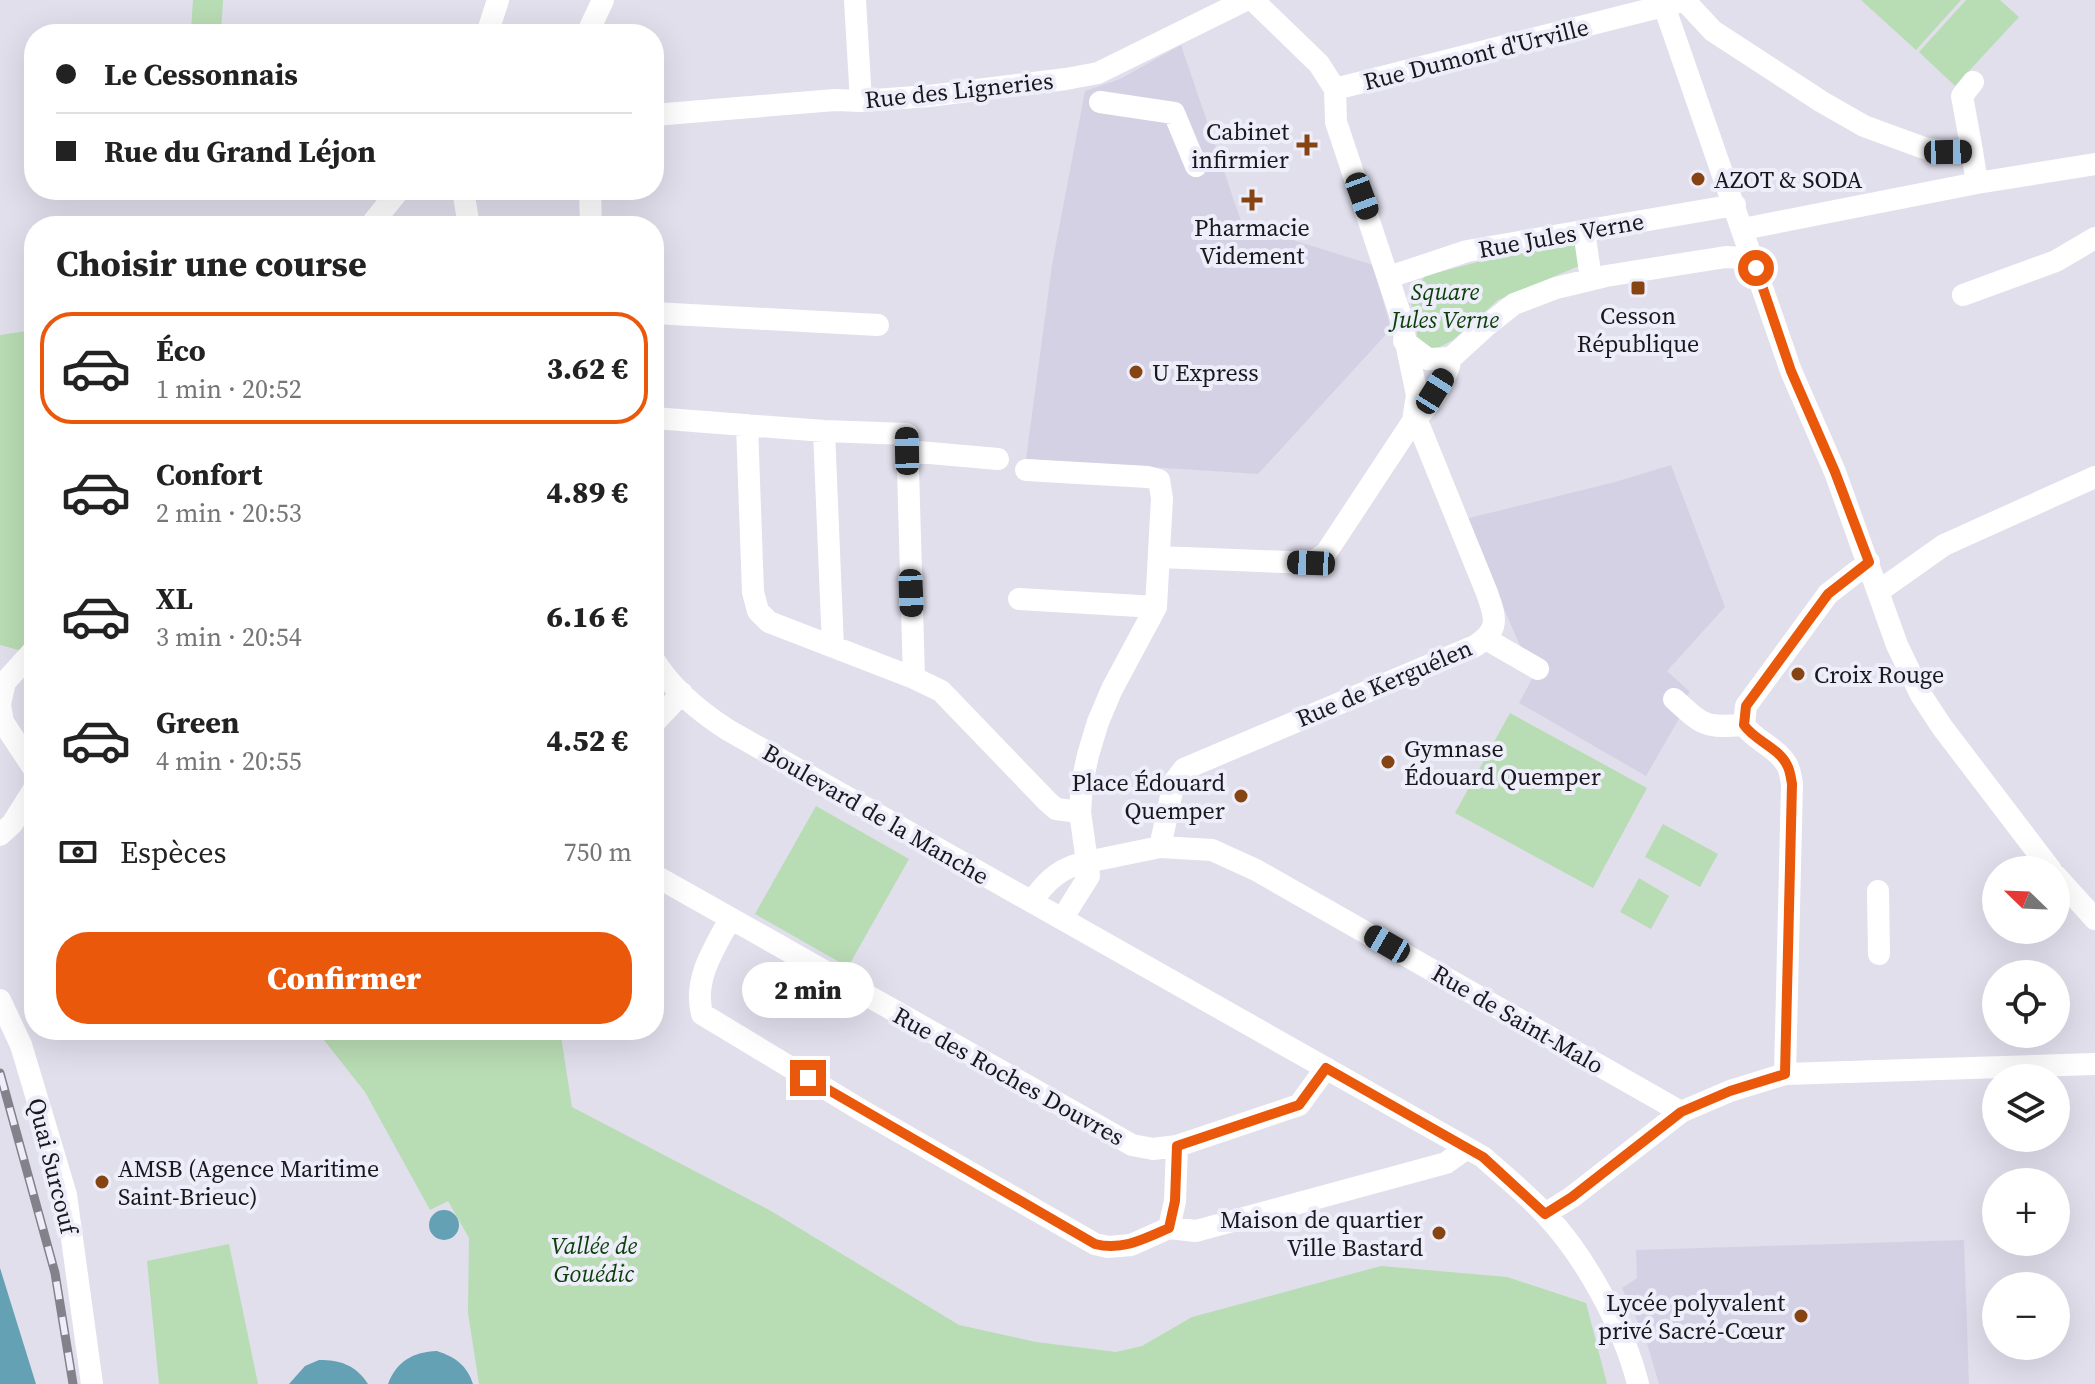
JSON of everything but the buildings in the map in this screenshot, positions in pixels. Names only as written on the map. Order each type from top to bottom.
[{"type":"street","points":[[496,24],[498,0]]},
{"type":"street","points":[[592,24],[603,0]]},
{"type":"street","points":[[855,0],[861,101]]},
{"type":"street","name":"Rue des Ligneries","points":[[664,114],[835,100],[861,101],[1027,84],[1098,73],[1246,0]]},
{"type":"street","points":[[1253,0],[1319,64],[1335,89],[1336,122],[1400,314],[1417,395],[1413,421]]},
{"type":"street","points":[[1674,2],[1713,31],[1864,126],[1924,148],[1948,152],[1972,151]]},
{"type":"street","points":[[1674,2],[1735,205],[1791,371],[1835,472],[1897,645],[1921,695],[2041,856]]},
{"type":"street","name":"Rue Dumont d'Urville","points":[[1335,89],[1674,2]]},
{"type":"street","points":[[1973,82],[1962,96],[1977,183]]},
{"type":"street","points":[[1100,102],[1174,113],[1196,166]]},
{"type":"street","points":[[1743,229],[1977,183],[2095,164]]},
{"type":"street","points":[[378,216],[391,200]]},
{"type":"street","name":"Rue Jules Verne","points":[[1389,277],[1467,251],[1735,205]]},
{"type":"street","points":[[1584,231],[1591,279]]},
{"type":"street","points":[[1963,295],[2056,261],[2095,238]]},
{"type":"street","name":"Rue Jules Verne","points":[[1159,557],[1311,563],[1326,553],[1413,421],[1421,414],[1449,369],[1451,358],[1514,304],[1591,279],[1726,257],[1752,256]]},
{"type":"street","points":[[664,314],[878,325]]},
{"type":"street","points":[[1404,341],[1428,359],[1451,358]]},
{"type":"street","points":[[664,419],[824,431],[998,459]]},
{"type":"street","name":"Rue de Kerguélen","points":[[1160,847],[1174,782],[1184,769],[1475,646],[1486,639],[1493,628],[1495,617],[1487,593],[1420,428],[1413,421]]},
{"type":"street","points":[[747,425],[753,592],[758,611],[769,622],[941,691],[1056,809],[1080,812]]},
{"type":"street","points":[[824,431],[833,647]]},
{"type":"street","points":[[907,442],[914,678]]},
{"type":"street","points":[[1026,470],[1148,477],[1159,480],[1162,498],[1156,607],[1098,722],[1082,783],[1080,812],[1089,876],[1062,919]]},
{"type":"street","points":[[1879,591],[1944,545],[2095,477]]},
{"type":"street","points":[[1785,1074],[1792,784],[1788,765],[1774,751],[1752,737],[1744,725],[1746,706],[1828,594],[1869,562]]},
{"type":"street","points":[[1019,599],[1156,607]]},
{"type":"street","points":[[1486,639],[1538,669]]},
{"type":"street","points":[[24,661],[5,682],[0,705],[3,722],[24,754]]},
{"type":"street","name":"Boulevard de la Manche","points":[[664,672],[682,693],[728,730],[1483,1157],[1545,1214],[1598,1291],[1618,1331],[1638,1384]]},
{"type":"street","points":[[664,712],[682,693]]},
{"type":"street","points":[[1674,699],[1712,728],[1744,725]]},
{"type":"street","points":[[0,835],[12,824],[24,805]]},
{"type":"street","name":"Rue de Saint-Malo","points":[[1032,902],[1053,877],[1074,864],[1160,847],[1212,850],[1256,870],[1681,1112]]},
{"type":"street","name":"Rue des Roches Douvres","points":[[664,881],[1132,1145],[1153,1149],[1177,1146],[1299,1105],[1326,1068]]},
{"type":"street","points":[[1878,891],[1879,954]]},
{"type":"street","points":[[2070,891],[2095,919]]},
{"type":"street","points":[[730,919],[702,977],[698,1000],[702,1014],[861,1110],[1095,1244],[1108,1247],[1131,1245],[1169,1228],[1196,1231],[1446,1163],[1467,1148]]},
{"type":"street","name":"Quai Surcouf","points":[[0,1000],[21,1045],[66,1195],[92,1384]]},
{"type":"street","points":[[1545,1214],[1572,1197],[1681,1112],[1730,1091],[1785,1074],[2095,1064]]},
{"type":"street","points":[[1169,1228],[1175,1201],[1177,1146]]},
{"type":"shaded area","points":[[1181,45],[1242,224],[1373,265],[1391,329],[1258,474],[1026,459],[1052,265],[1085,91],[1120,79]]},
{"type":"shaded area","points":[[1671,465],[1725,607],[1667,671],[1690,692],[1684,699],[1688,703],[1646,776],[1519,703],[1541,662],[1522,649],[1465,519]]},
{"type":"shaded area","name":"Lycée polyvalent privé Sacré-Cœur","points":[[1964,1240],[1969,1384],[1659,1384],[1645,1337],[1622,1288],[1637,1278],[1636,1250]]},
{"type":"green space","points":[[193,0],[223,0],[222,24],[191,24]]},
{"type":"green space","points":[[1861,0],[1961,0],[1916,50]]},
{"type":"green space","points":[[1966,0],[2000,0],[2019,17],[1955,86],[1919,52]]},
{"type":"green space","name":"Square Jules Verne","points":[[1578,245],[1579,266],[1498,300],[1453,340],[1434,350],[1418,340],[1410,297],[1425,276],[1511,253]]},
{"type":"green space","points":[[24,331],[24,651],[0,645],[0,335]]},
{"type":"green space","points":[[1510,713],[1647,788],[1593,888],[1455,813]]},
{"type":"green space","points":[[816,806],[909,859],[848,967],[755,914]]},
{"type":"green space","points":[[1663,824],[1718,854],[1700,887],[1645,857]]},
{"type":"green space","points":[[1639,878],[1669,896],[1651,929],[1620,912]]},
{"type":"green space","name":"Vallée de Gouédic","points":[[324,1040],[562,1040],[572,1107],[771,1211],[959,1325],[1036,1342],[1116,1352],[1142,1346],[1192,1317],[1381,1266],[1507,1277],[1586,1303],[1607,1384],[479,1384],[468,1313],[469,1238],[448,1201],[430,1210],[365,1092]]},
{"type":"green space","points":[[229,1244],[258,1384],[159,1384],[147,1261]]},
{"type":"water","points":[[444,1210],[455,1214],[459,1225],[455,1236],[444,1240],[433,1236],[429,1225],[433,1214]]},
{"type":"water","points":[[0,1268],[36,1384],[0,1384]]},
{"type":"water","points":[[437,1351],[460,1363],[473,1384],[388,1384],[396,1369],[407,1359],[420,1353]]},
{"type":"water","points":[[319,1360],[347,1365],[368,1384],[289,1384],[305,1366]]},
{"type":"railway","points":[[0,1073],[55,1273],[73,1384]]},
{"type":"place","name":"Cabinet infirmier","points":[[1307,145]]},
{"type":"place","name":"AZOT & SODA","points":[[1698,179]]},
{"type":"place","name":"Pharmacie Videment","points":[[1252,200]]},
{"type":"place","name":"Cesson République","points":[[1638,288]]},
{"type":"place","name":"U Express","points":[[1136,372]]},
{"type":"place","name":"Croix Rouge","points":[[1798,674]]},
{"type":"place","name":"Gymnase Édouard Quemper","points":[[1388,762]]},
{"type":"place","name":"Place Édouard Quemper","points":[[1241,796]]},
{"type":"place","name":"AMSB (Agence Maritime Saint-Brieuc)","points":[[102,1182]]},
{"type":"place","name":"Maison de quartier Ville Bastard","points":[[1439,1233]]},
{"type":"place","name":"Lycée polyvalent privé Sacré-Cœur","points":[[1801,1316]]},
{"type":"route","points":[[808,1078],[1095,1244],[1108,1247],[1131,1245],[1169,1228],[1175,1201],[1177,1146],[1299,1105],[1326,1068],[1483,1157],[1545,1214],[1572,1197],[1681,1112],[1730,1091],[1785,1074],[1792,784],[1788,765],[1774,751],[1752,737],[1744,725],[1746,706],[1828,594],[1869,562],[1835,472],[1791,371],[1756,268]]}]
